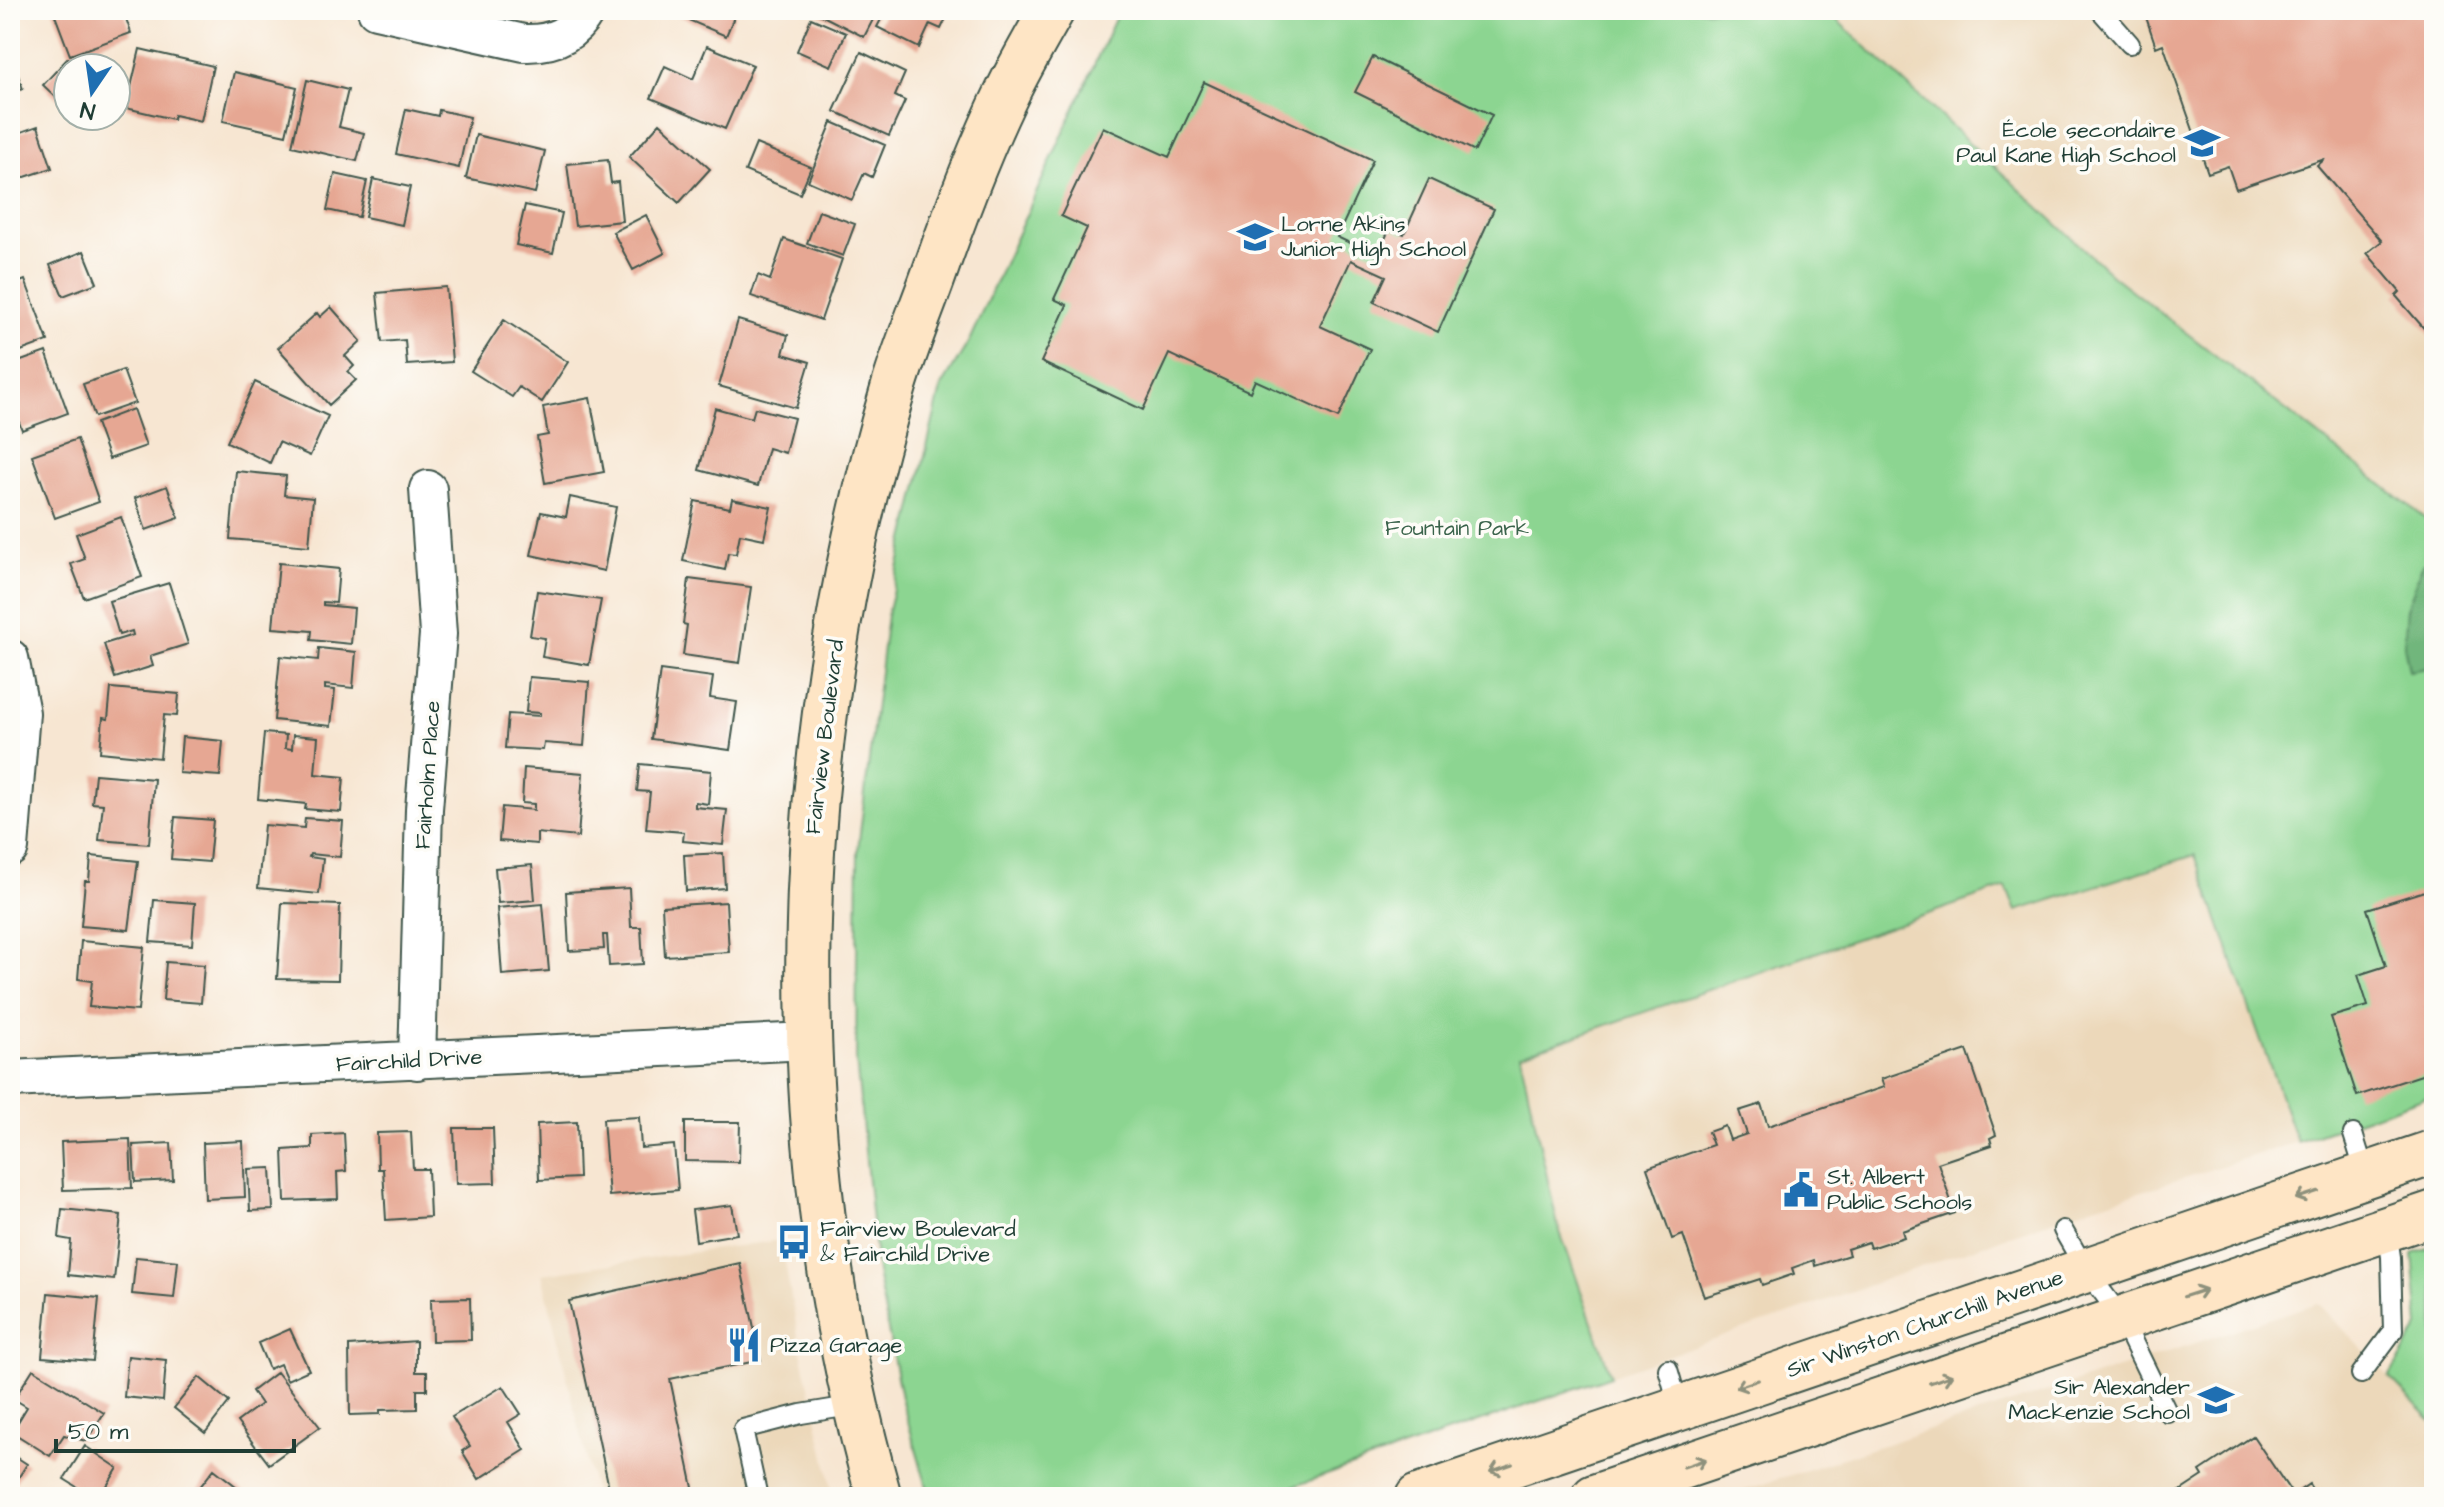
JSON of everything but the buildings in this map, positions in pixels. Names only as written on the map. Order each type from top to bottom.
[{"type":"main road","name":"Fairview Boulevard","points":[[879,1497],[856,1405],[827,1242],[808,1041],[810,871],[818,766],[845,584],[894,383],[957,204],[1008,90],[1052,10]]},
{"type":"main road","name":"Sir Winston Churchill Avenue","points":[[1418,1497],[1673,1388],[2086,1270],[2434,1152]]},
{"type":"main road","points":[[1594,1497],[2434,1213]]},
{"type":"street","points":[[376,10],[524,43],[538,43],[563,36],[574,28],[587,10]]},
{"type":"street","name":"Fairholm Place","points":[[417,1061],[424,809],[438,634],[428,489]]},
{"type":"street","points":[[10,658],[21,713],[10,848]]},
{"type":"street","name":"Fairchild Drive","points":[[10,1079],[808,1041]]},
{"type":"lane","points":[[2100,10],[2130,44]]},
{"type":"lane","points":[[2353,1134],[2366,1176]]},
{"type":"lane","points":[[2361,1374],[2393,1331],[2387,1229]]},
{"type":"lane","points":[[2063,1230],[2086,1270],[2121,1317],[2167,1412]]},
{"type":"lane","points":[[758,1497],[743,1429],[801,1414],[856,1405]]},
{"type":"shaded area","name":"École secondaire Paul Kane High School","points":[[1826,10],[2434,10],[2434,525],[2113,276]]},
{"type":"shaded area","points":[[2195,854],[2211,900],[2434,1094],[2297,1142],[2082,1210],[1611,1376],[1558,1226],[1520,1055],[2006,886],[2017,910]]},
{"type":"shaded area","points":[[781,1240],[800,1347],[834,1497],[596,1497],[542,1274]]},
{"type":"shaded area","name":"Sir Alexander Mackenzie School","points":[[2318,1303],[2434,1423],[2434,1497],[1724,1497]]},
{"type":"green space","name":"Fountain Park","points":[[1119,10],[1826,10],[2113,276],[2434,525],[2434,1094],[2297,1142],[2195,855],[2016,911],[2006,887],[1520,1055],[1558,1226],[1611,1376],[1263,1497],[930,1497],[901,1398],[877,1272],[856,1060],[858,849],[887,615],[941,388],[969,341]]},
{"type":"green space","points":[[2434,556],[2434,667],[2409,671],[2404,645],[2407,609],[2422,565]]},
{"type":"green space","points":[[2434,1247],[2434,1423],[2389,1377],[2419,1327],[2413,1254]]},
{"type":"place","name":"École secondaire Paul Kane High School","points":[[2202,143]]},
{"type":"place","name":"Lorne Akins Junior High School","points":[[1255,237]]},
{"type":"place","name":"St. Albert Public Schools","points":[[1801,1190]]},
{"type":"place","name":"Fairview Boulevard & Fairchild Drive","points":[[794,1242]]},
{"type":"place","name":"Pizza Garage","points":[[744,1345]]},
{"type":"place","name":"Sir Alexander Mackenzie School","points":[[2216,1400]]}]
